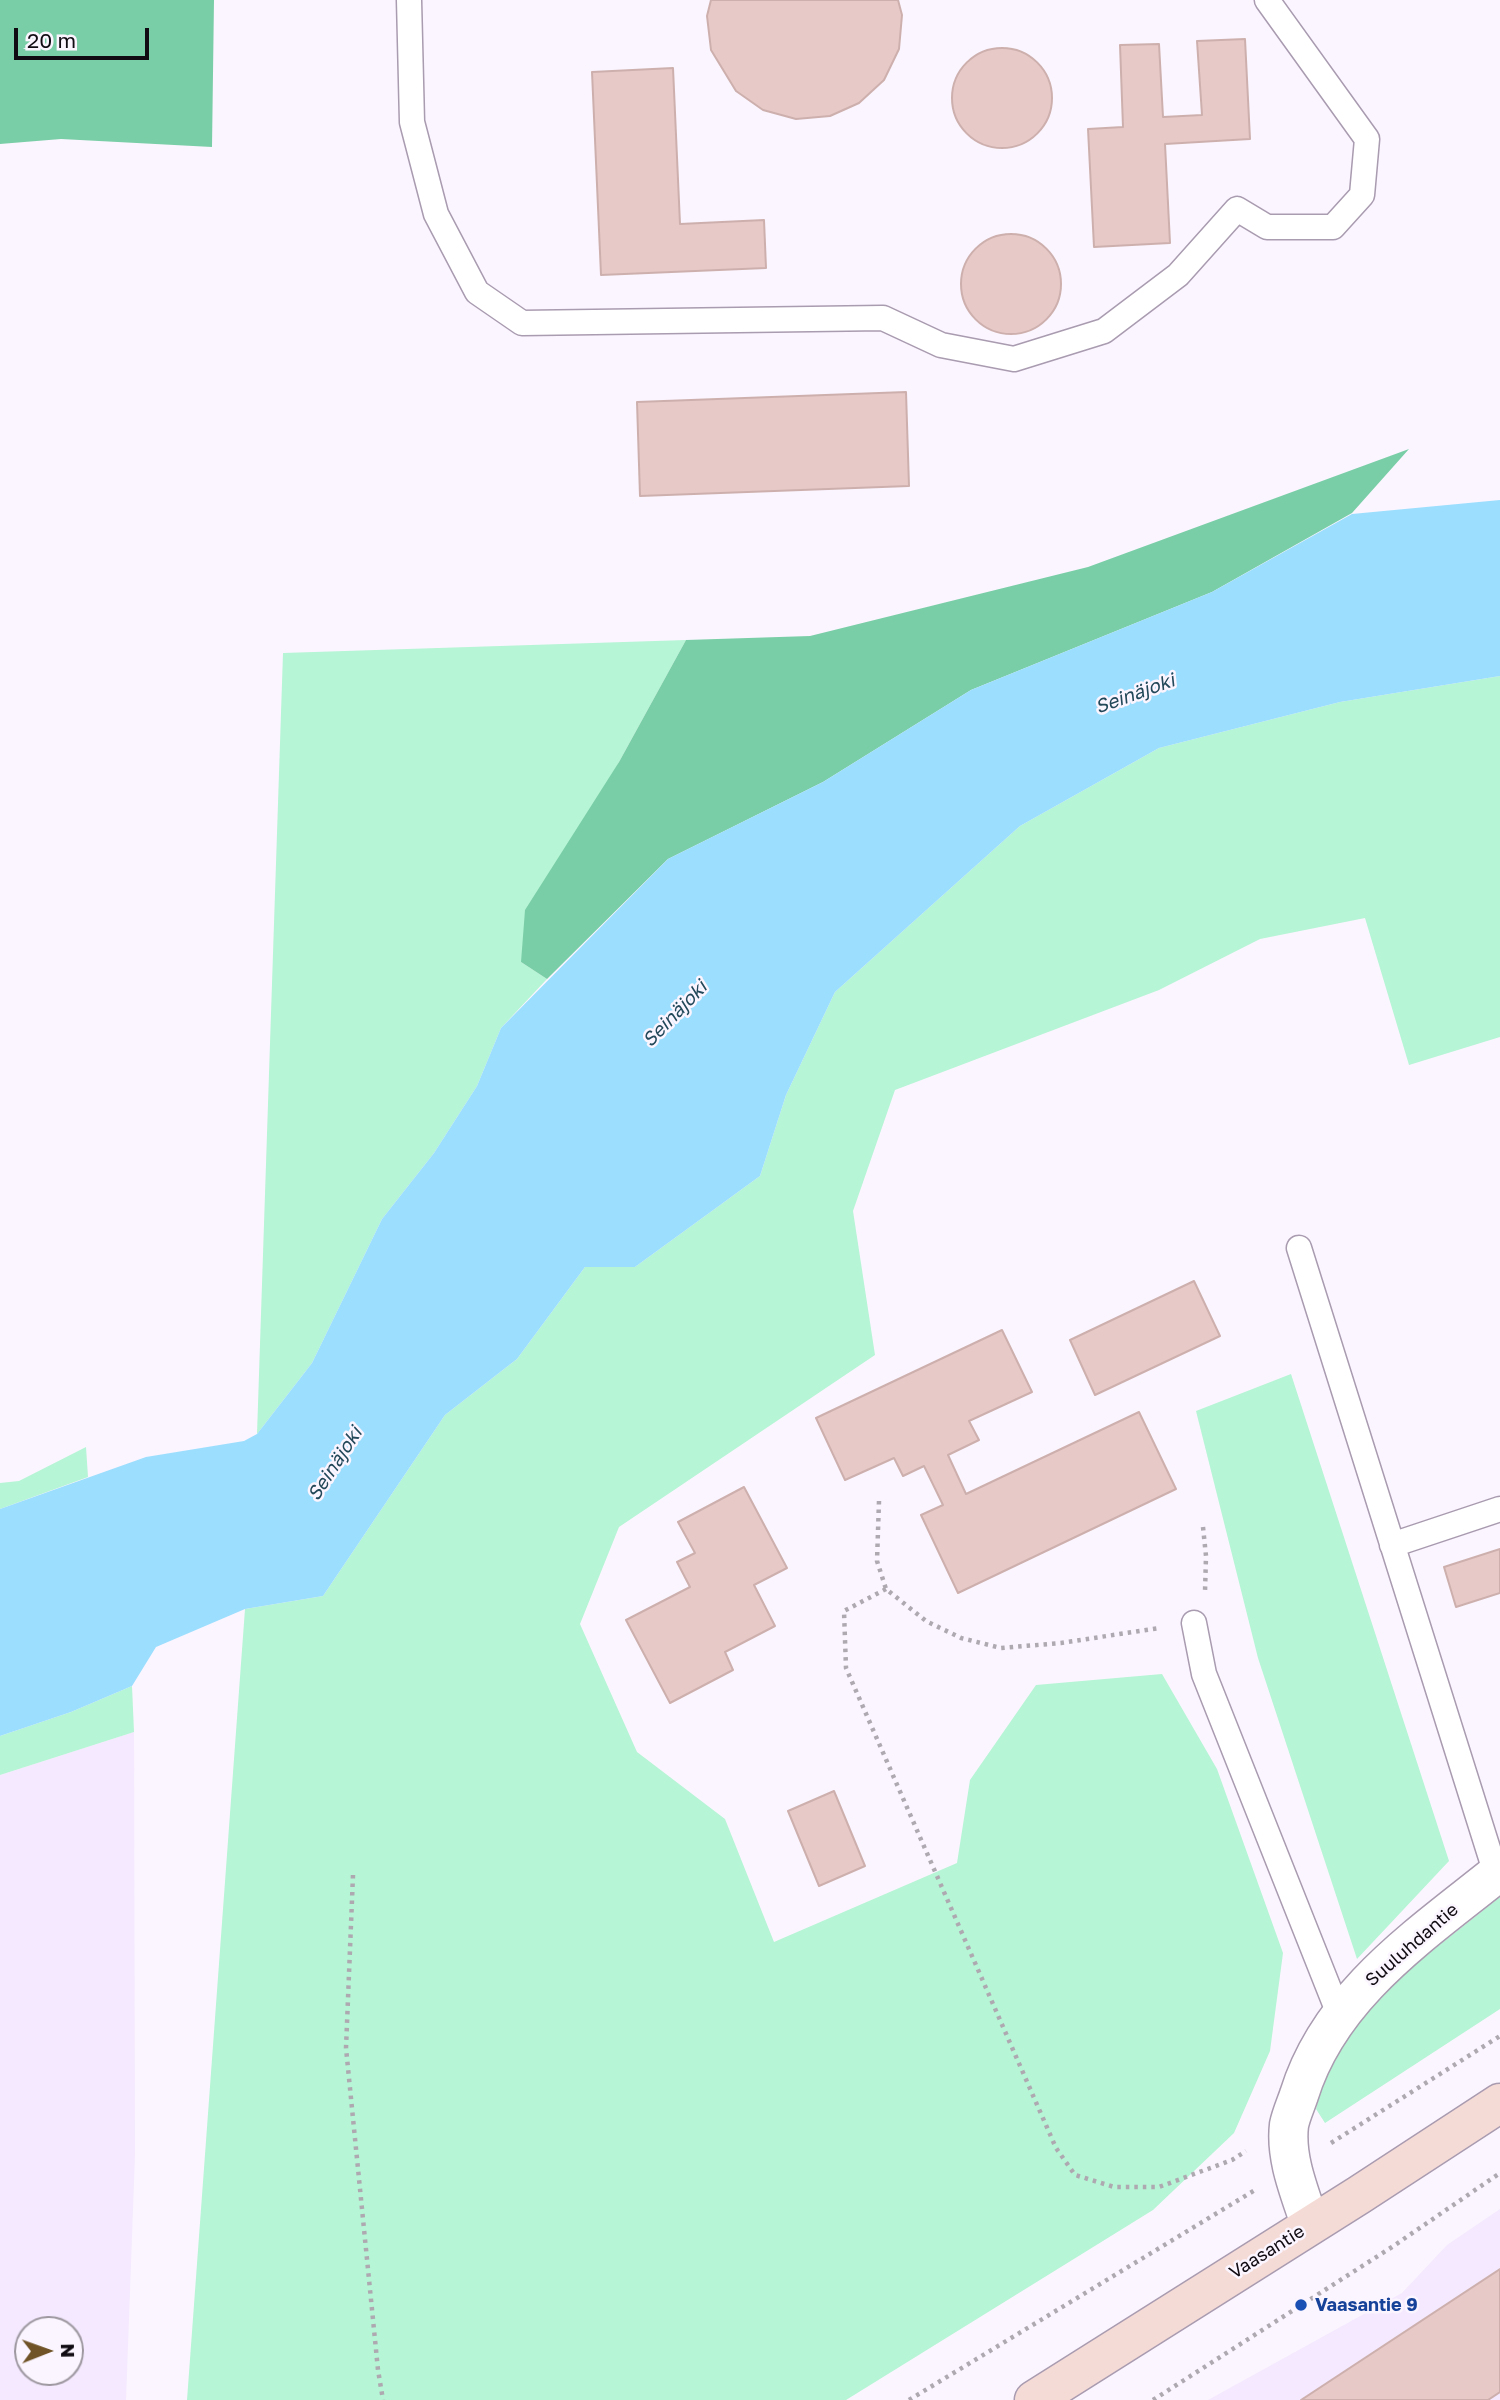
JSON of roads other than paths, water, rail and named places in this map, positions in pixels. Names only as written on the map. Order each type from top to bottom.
[{"type":"main road","name":"Vaasantie","points":[[1041,2398],[1500,2103]]},
{"type":"street","name":"Suuluhdantie","points":[[1310,2224],[1292,2168],[1289,2126],[1306,2073],[1339,2014],[1379,1968],[1498,1873]]},
{"type":"lane","points":[[409,0],[412,122],[436,214],[477,292],[522,323],[883,318],[941,345],[1014,359],[1104,331],[1178,275],[1237,209],[1267,227],[1333,227],[1362,195],[1367,139],[1267,0]]},
{"type":"lane","points":[[1299,1248],[1498,1873]]},
{"type":"lane","points":[[1392,1545],[1500,1509]]},
{"type":"lane","points":[[1194,1623],[1203,1674],[1339,2014]]},
{"type":"water","name":"Seinäjoki","points":[[1500,500],[1500,676],[1340,702],[1159,748],[1020,826],[835,992],[786,1095],[760,1176],[635,1267],[585,1267],[517,1359],[445,1415],[323,1596],[245,1609],[156,1647],[132,1686],[71,1712],[0,1736],[0,1509],[146,1457],[244,1441],[257,1434],[312,1363],[382,1219],[434,1153],[477,1086],[501,1028],[668,859],[823,782],[971,690],[1212,592],[1352,514]]},
{"type":"place","name":"Vaasantie 9","points":[[1301,2305]]}]
